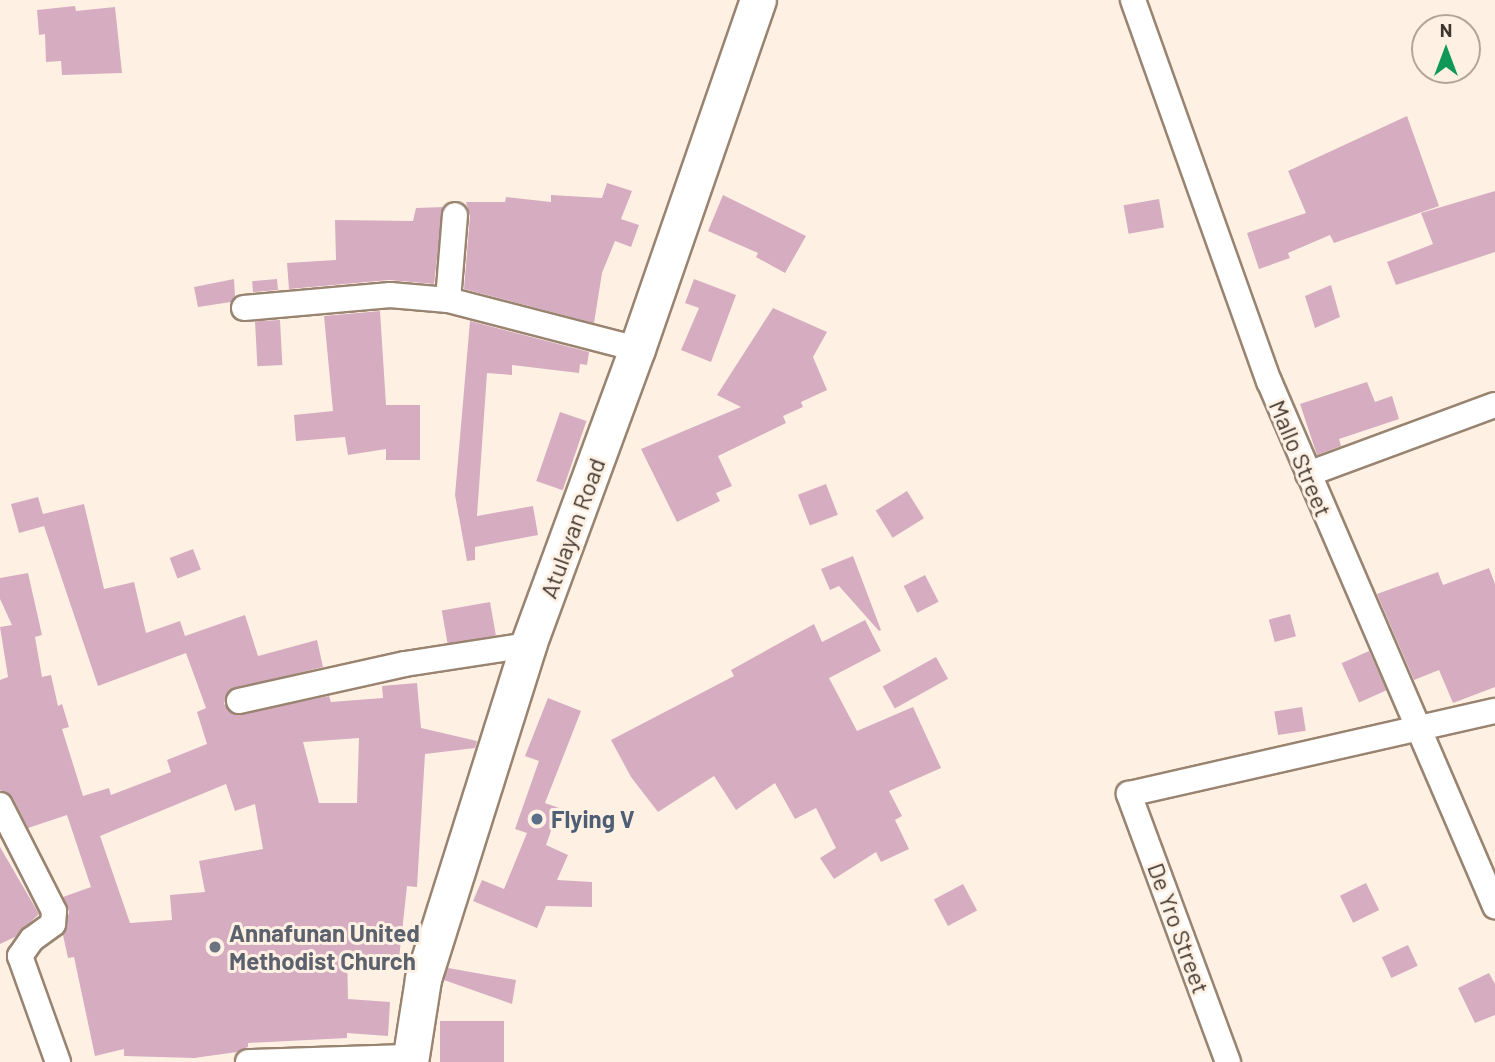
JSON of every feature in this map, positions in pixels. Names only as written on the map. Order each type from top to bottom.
[{"type":"main road","name":"Atulayan Road","points":[[410,1060],[423,979],[528,645],[637,349],[758,0]]},
{"type":"street","name":"Mallo Street","points":[[1133,0],[1184,151],[1308,474],[1415,727],[1495,906]]},
{"type":"street","points":[[448,300],[455,215]]},
{"type":"street","points":[[244,308],[390,295],[448,300],[637,349]]},
{"type":"street","points":[[1308,474],[1495,405]]},
{"type":"street","points":[[239,701],[405,664],[528,645]]},
{"type":"street","points":[[1415,727],[1495,711]]},
{"type":"street","name":"De Yro Street","points":[[1228,1062],[1129,794],[1415,727]]},
{"type":"street","points":[[0,805],[54,911],[53,924],[32,939],[20,956],[58,1062]]},
{"type":"street","points":[[248,1062],[410,1060]]},
{"type":"building","points":[[75,6],[76,11],[115,7],[122,73],[62,75],[61,61],[46,62],[45,34],[39,35],[37,10]]},
{"type":"building","points":[[1407,116],[1439,206],[1334,243],[1330,235],[1288,253],[1290,258],[1259,269],[1247,233],[1306,213],[1288,171]]},
{"type":"building","points":[[607,183],[632,191],[621,219],[639,225],[631,247],[615,241],[602,273],[594,323],[464,289],[470,216],[466,202],[505,202],[506,197],[551,202],[551,195],[602,198]]},
{"type":"building","points":[[1495,191],[1495,252],[1396,285],[1387,262],[1433,244],[1421,213]]},
{"type":"building","points":[[723,195],[806,236],[785,273],[756,257],[758,253],[708,231]]},
{"type":"building","points":[[1159,199],[1164,228],[1129,234],[1124,205]]},
{"type":"building","points":[[443,207],[434,284],[389,280],[289,289],[287,263],[336,260],[335,220],[413,221],[416,208]]},
{"type":"building","points":[[234,279],[235,296],[231,302],[198,307],[194,287]]},
{"type":"building","points":[[277,279],[278,290],[253,292],[252,281]]},
{"type":"building","points":[[694,279],[736,295],[711,362],[681,350],[699,308],[685,303]]},
{"type":"building","points":[[1331,285],[1340,317],[1315,328],[1305,296]]},
{"type":"building","points":[[773,308],[827,332],[813,357],[827,390],[801,402],[803,407],[783,416],[786,423],[718,456],[732,486],[716,493],[720,501],[677,522],[641,449],[741,407],[717,395]]},
{"type":"building","points":[[380,311],[386,405],[420,405],[420,460],[386,460],[386,449],[348,455],[345,437],[296,441],[294,415],[333,411],[324,316]]},
{"type":"building","points":[[280,320],[282,365],[257,366],[255,321]]},
{"type":"building","points":[[470,321],[589,352],[587,365],[580,364],[579,373],[512,365],[512,375],[487,373],[477,516],[533,506],[538,535],[475,547],[475,560],[467,561],[455,495]]},
{"type":"building","points":[[1367,382],[1375,402],[1392,396],[1399,419],[1339,439],[1341,446],[1317,455],[1300,404]]},
{"type":"building","points":[[560,412],[586,421],[563,490],[536,481]]},
{"type":"building","points":[[826,484],[838,515],[810,526],[798,495]]},
{"type":"building","points":[[907,491],[924,518],[893,538],[876,511]]},
{"type":"building","points":[[38,497],[43,514],[84,504],[104,589],[134,582],[146,633],[180,621],[185,636],[245,615],[258,656],[317,640],[323,667],[229,690],[224,704],[234,715],[329,696],[331,702],[383,698],[382,686],[417,683],[421,728],[477,741],[475,748],[425,754],[417,887],[407,886],[399,959],[347,953],[348,999],[390,1002],[388,1036],[347,1033],[347,1038],[248,1043],[248,1047],[237,1052],[194,1058],[124,1056],[124,1049],[95,1056],[74,957],[68,958],[63,935],[69,912],[63,897],[91,887],[67,815],[28,828],[13,798],[0,790],[0,680],[8,677],[0,627],[12,625],[0,599],[0,578],[28,573],[42,635],[35,637],[42,677],[51,675],[58,706],[62,704],[69,727],[62,729],[83,796],[109,788],[111,795],[171,772],[167,760],[207,744],[197,712],[206,708],[186,653],[98,686],[44,526],[19,533],[11,504]],"holes":[[[359,738],[357,803],[319,803],[303,742]],[[226,784],[235,811],[255,804],[263,849],[199,861],[205,892],[170,895],[172,920],[130,923],[100,836]]]},
{"type":"building","points":[[193,549],[201,570],[178,578],[170,558]]},
{"type":"building","points":[[853,556],[881,630],[879,631],[839,586],[830,590],[821,569]]},
{"type":"building","points":[[1489,568],[1495,584],[1495,687],[1453,703],[1439,670],[1414,680],[1377,594],[1438,572],[1443,585]]},
{"type":"building","points":[[925,575],[939,602],[917,613],[904,586]]},
{"type":"building","points":[[490,602],[496,635],[448,644],[442,611]]},
{"type":"building","points":[[1290,614],[1296,636],[1275,642],[1269,620]]},
{"type":"building","points":[[865,620],[881,651],[829,678],[857,731],[913,707],[941,768],[889,791],[902,816],[895,820],[909,849],[881,862],[876,852],[834,879],[820,858],[836,848],[816,808],[795,819],[775,783],[736,810],[714,776],[658,812],[631,777],[611,740],[734,676],[731,670],[814,624],[822,642]]},
{"type":"building","points":[[1369,651],[1386,690],[1359,702],[1342,663]]},
{"type":"building","points":[[936,657],[948,679],[895,708],[883,687]]},
{"type":"building","points":[[548,698],[581,711],[545,803],[559,808],[546,845],[568,855],[557,880],[592,882],[592,907],[546,906],[537,928],[473,901],[482,880],[504,889],[527,833],[515,829],[539,761],[525,756]]},
{"type":"building","points":[[1302,707],[1306,731],[1278,735],[1274,711]]},
{"type":"building","points":[[0,847],[39,914],[15,937],[0,944]]},
{"type":"building","points":[[1366,883],[1379,910],[1353,923],[1340,896]]},
{"type":"building","points":[[963,884],[977,910],[948,926],[934,899]]},
{"type":"building","points":[[1408,945],[1418,966],[1391,978],[1382,957]]},
{"type":"building","points":[[448,968],[516,980],[512,1004],[444,980]]},
{"type":"building","points":[[1489,973],[1495,984],[1495,1015],[1475,1023],[1458,988]]},
{"type":"building","points":[[440,1021],[504,1021],[504,1062],[440,1062]]},
{"type":"place","name":"Flying V","points":[[537,819]]},
{"type":"place","name":"Annafunan United Methodist Church","points":[[215,947]]}]
